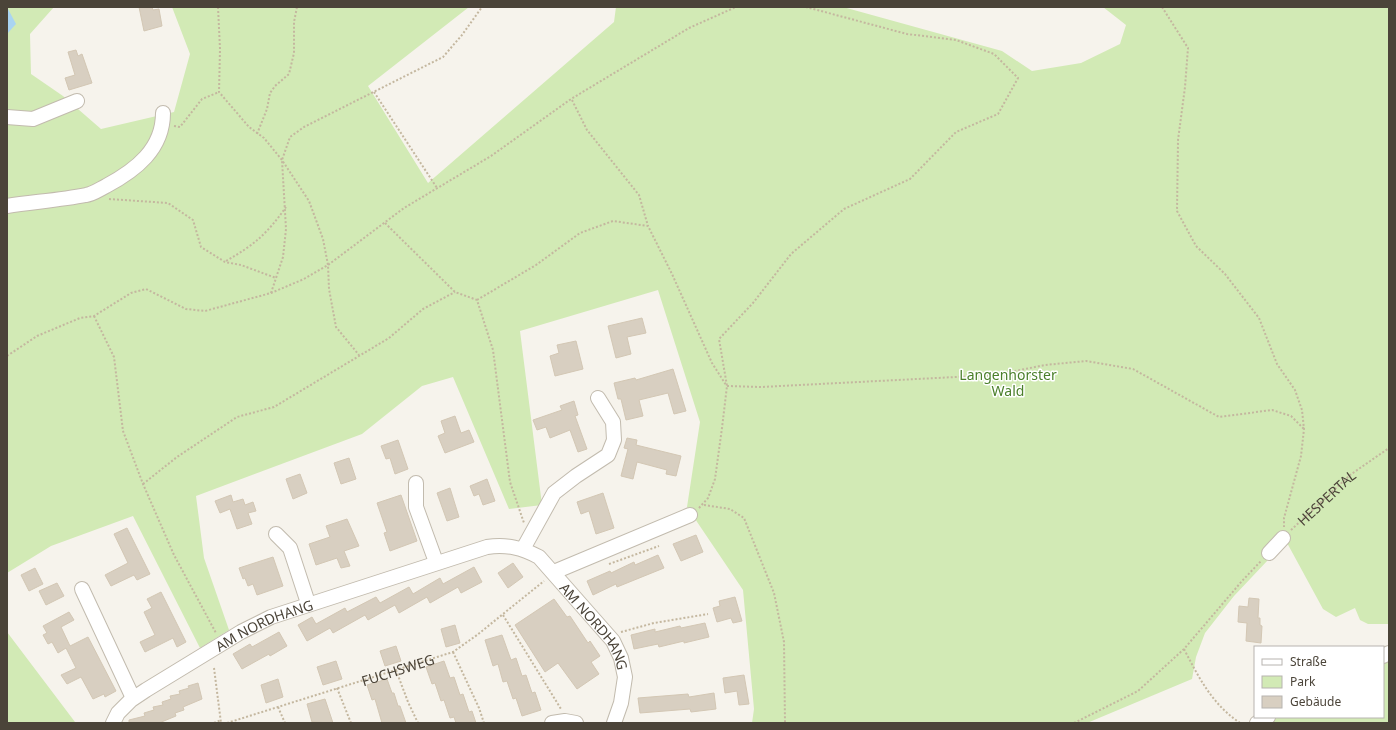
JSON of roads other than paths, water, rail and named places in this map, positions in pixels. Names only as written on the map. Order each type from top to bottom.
[{"type":"street","points":[[7,117],[33,119],[78,101]]},
{"type":"street","points":[[7,206],[88,195],[124,176],[150,153],[157,140],[163,118]]},
{"type":"street","points":[[523,549],[554,492],[608,456],[614,440],[613,422],[598,398]]},
{"type":"street","points":[[416,483],[416,507],[436,562]]},
{"type":"street","points":[[551,575],[690,515]]},
{"type":"street","points":[[276,534],[290,548],[308,604]]},
{"type":"street","points":[[1269,554],[1283,538]]},
{"type":"street","name":"AM NORDHANG","points":[[113,723],[118,714],[133,698],[240,632],[271,617],[436,562],[487,547],[506,545],[523,549],[539,557],[551,575],[613,641],[621,658],[625,677],[621,704],[614,723]]},
{"type":"street","points":[[82,589],[133,698]]},
{"type":"street","points":[[1257,723],[1266,718]]},
{"type":"street","points":[[552,723],[565,721],[576,723]]},
{"type":"water","points":[[7,7],[16,24],[7,34]]},
{"type":"park label","name":"Langenhorster Wald","points":[[1008,382]]}]
